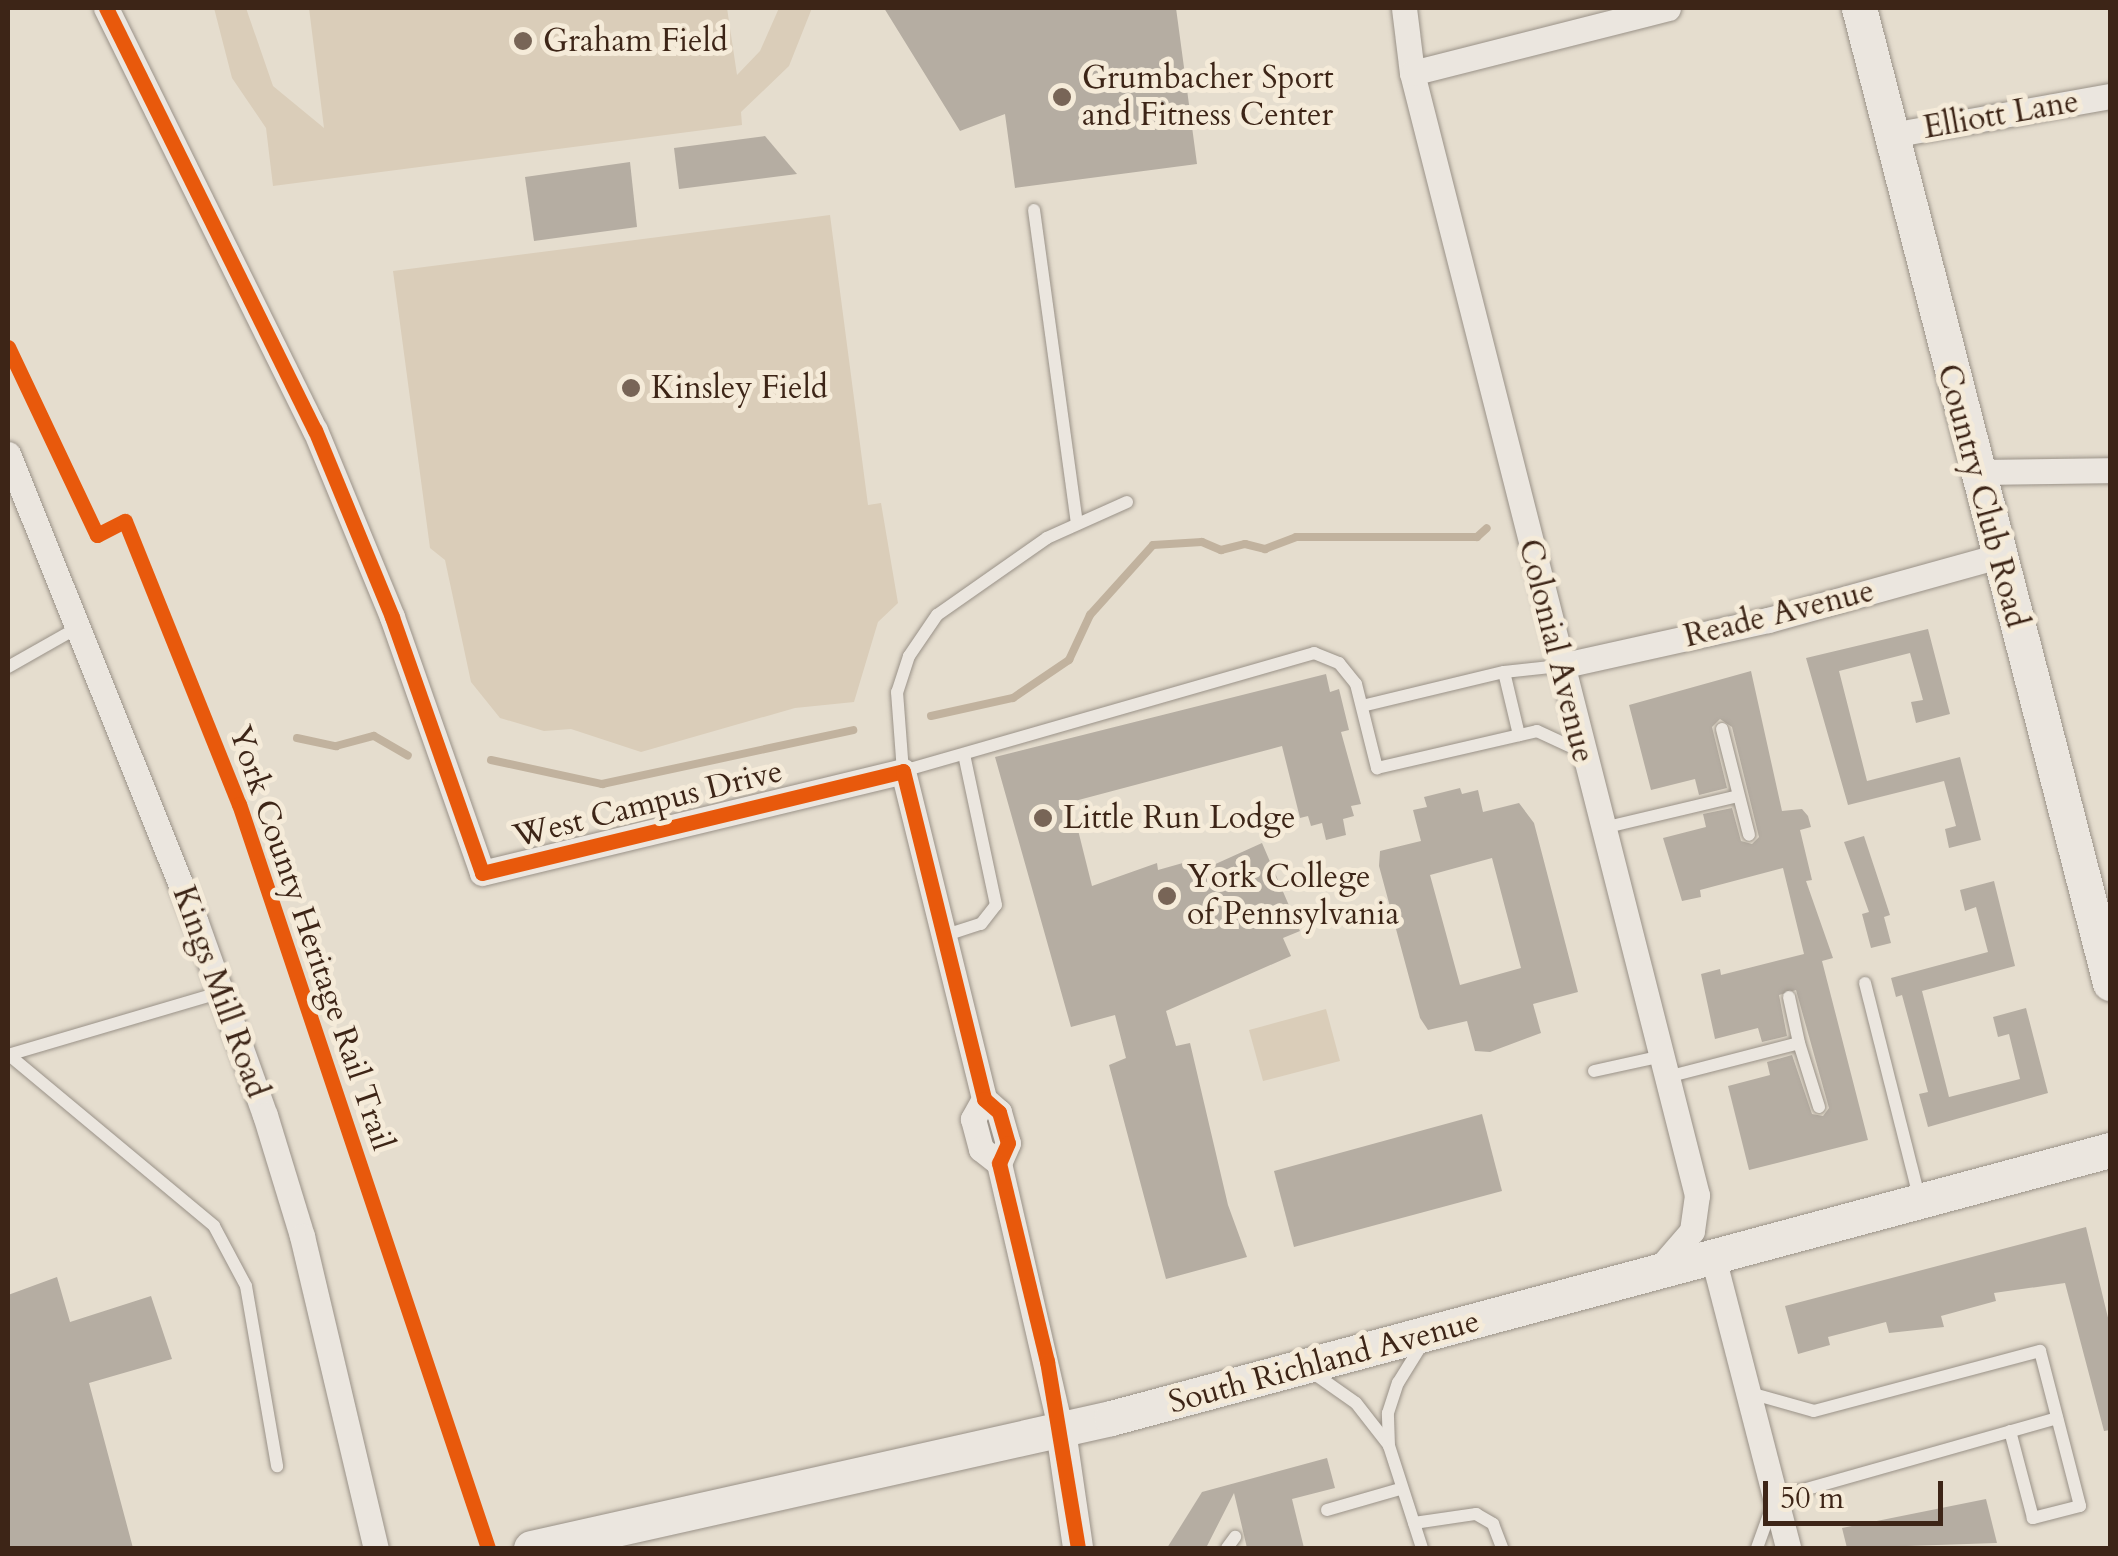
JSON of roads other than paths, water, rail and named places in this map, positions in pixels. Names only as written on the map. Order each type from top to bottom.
[{"type":"main road","name":"Country Club Road","points":[[1859,8],[1975,472],[2100,903],[2110,983]]},
{"type":"main road","name":"South Richland Avenue","points":[[531,1548],[1061,1430],[1307,1368],[1714,1261],[2110,1150]]},
{"type":"street","name":"West Campus Drive","points":[[106,8],[315,430],[392,617],[482,873],[903,771]]},
{"type":"street","name":"Colonial Avenue","points":[[1404,8],[1412,73],[1580,751],[1698,1205],[1684,1245],[1651,1277]]},
{"type":"street","points":[[1412,73],[1602,16],[1668,8]]},
{"type":"street","name":"Elliott Lane","points":[[1891,134],[2110,96]]},
{"type":"street","name":"Kings Mill Road","points":[[8,454],[222,992],[302,1236],[376,1548]]},
{"type":"street","points":[[1975,472],[2110,470]]},
{"type":"street","name":"Reade Avenue","points":[[1560,666],[1768,620],[1998,556]]},
{"type":"street","points":[[903,771],[984,1100],[973,1119],[981,1148],[999,1163],[1061,1430],[1078,1548]]},
{"type":"street","points":[[1714,1261],[1788,1548]]},
{"type":"lane","points":[[1034,210],[1076,522]]},
{"type":"lane","points":[[1126,502],[1076,522],[954,599],[925,630],[909,656],[894,709],[903,771],[1308,653],[1342,665],[1362,706],[1377,768],[1546,732],[1580,751]]},
{"type":"lane","points":[[8,667],[78,628]]},
{"type":"lane","points":[[1362,706],[1504,672],[1560,666]]},
{"type":"lane","points":[[1504,672],[1519,735]]},
{"type":"lane","points":[[1722,729],[1748,835]]},
{"type":"lane","points":[[942,936],[980,924],[996,905],[964,754]]},
{"type":"lane","points":[[1601,829],[1738,796]]},
{"type":"lane","points":[[1865,983],[1920,1203]]},
{"type":"lane","points":[[8,1055],[222,992]]},
{"type":"lane","points":[[1789,996],[1818,1108]]},
{"type":"lane","points":[[1594,1072],[1661,1067],[1799,1043]]},
{"type":"lane","points":[[8,1055],[214,1226],[246,1286],[276,1466]]},
{"type":"lane","points":[[1388,1446],[1394,1394],[1428,1335]]},
{"type":"lane","points":[[1750,1394],[1814,1411],[2040,1351],[2080,1506],[2032,1518],[2010,1430]]},
{"type":"lane","points":[[1307,1368],[1356,1403],[1388,1446],[1422,1548]]},
{"type":"lane","points":[[1758,1548],[1775,1498],[2057,1418]]},
{"type":"lane","points":[[1327,1510],[1400,1489]]},
{"type":"lane","points":[[1414,1524],[1476,1514],[1493,1524],[1502,1548]]},
{"type":"waterway","points":[[931,716],[1013,698],[1069,660],[1090,615],[1153,545],[1202,542],[1221,550],[1245,544],[1265,549],[1296,537],[1477,537],[1487,528]]},
{"type":"waterway","points":[[491,760],[602,784],[853,730]]},
{"type":"waterway","points":[[297,738],[336,746],[374,736],[408,756]]},
{"type":"place","name":"Graham Field","points":[[523,41]]},
{"type":"place","name":"Grumbacher Sport and Fitness Center","points":[[1062,97]]},
{"type":"place","name":"Kinsley Field","points":[[631,388]]},
{"type":"place","name":"Little Run Lodge","points":[[1043,818]]},
{"type":"place","name":"York College of Pennsylvania","points":[[1167,896]]}]
